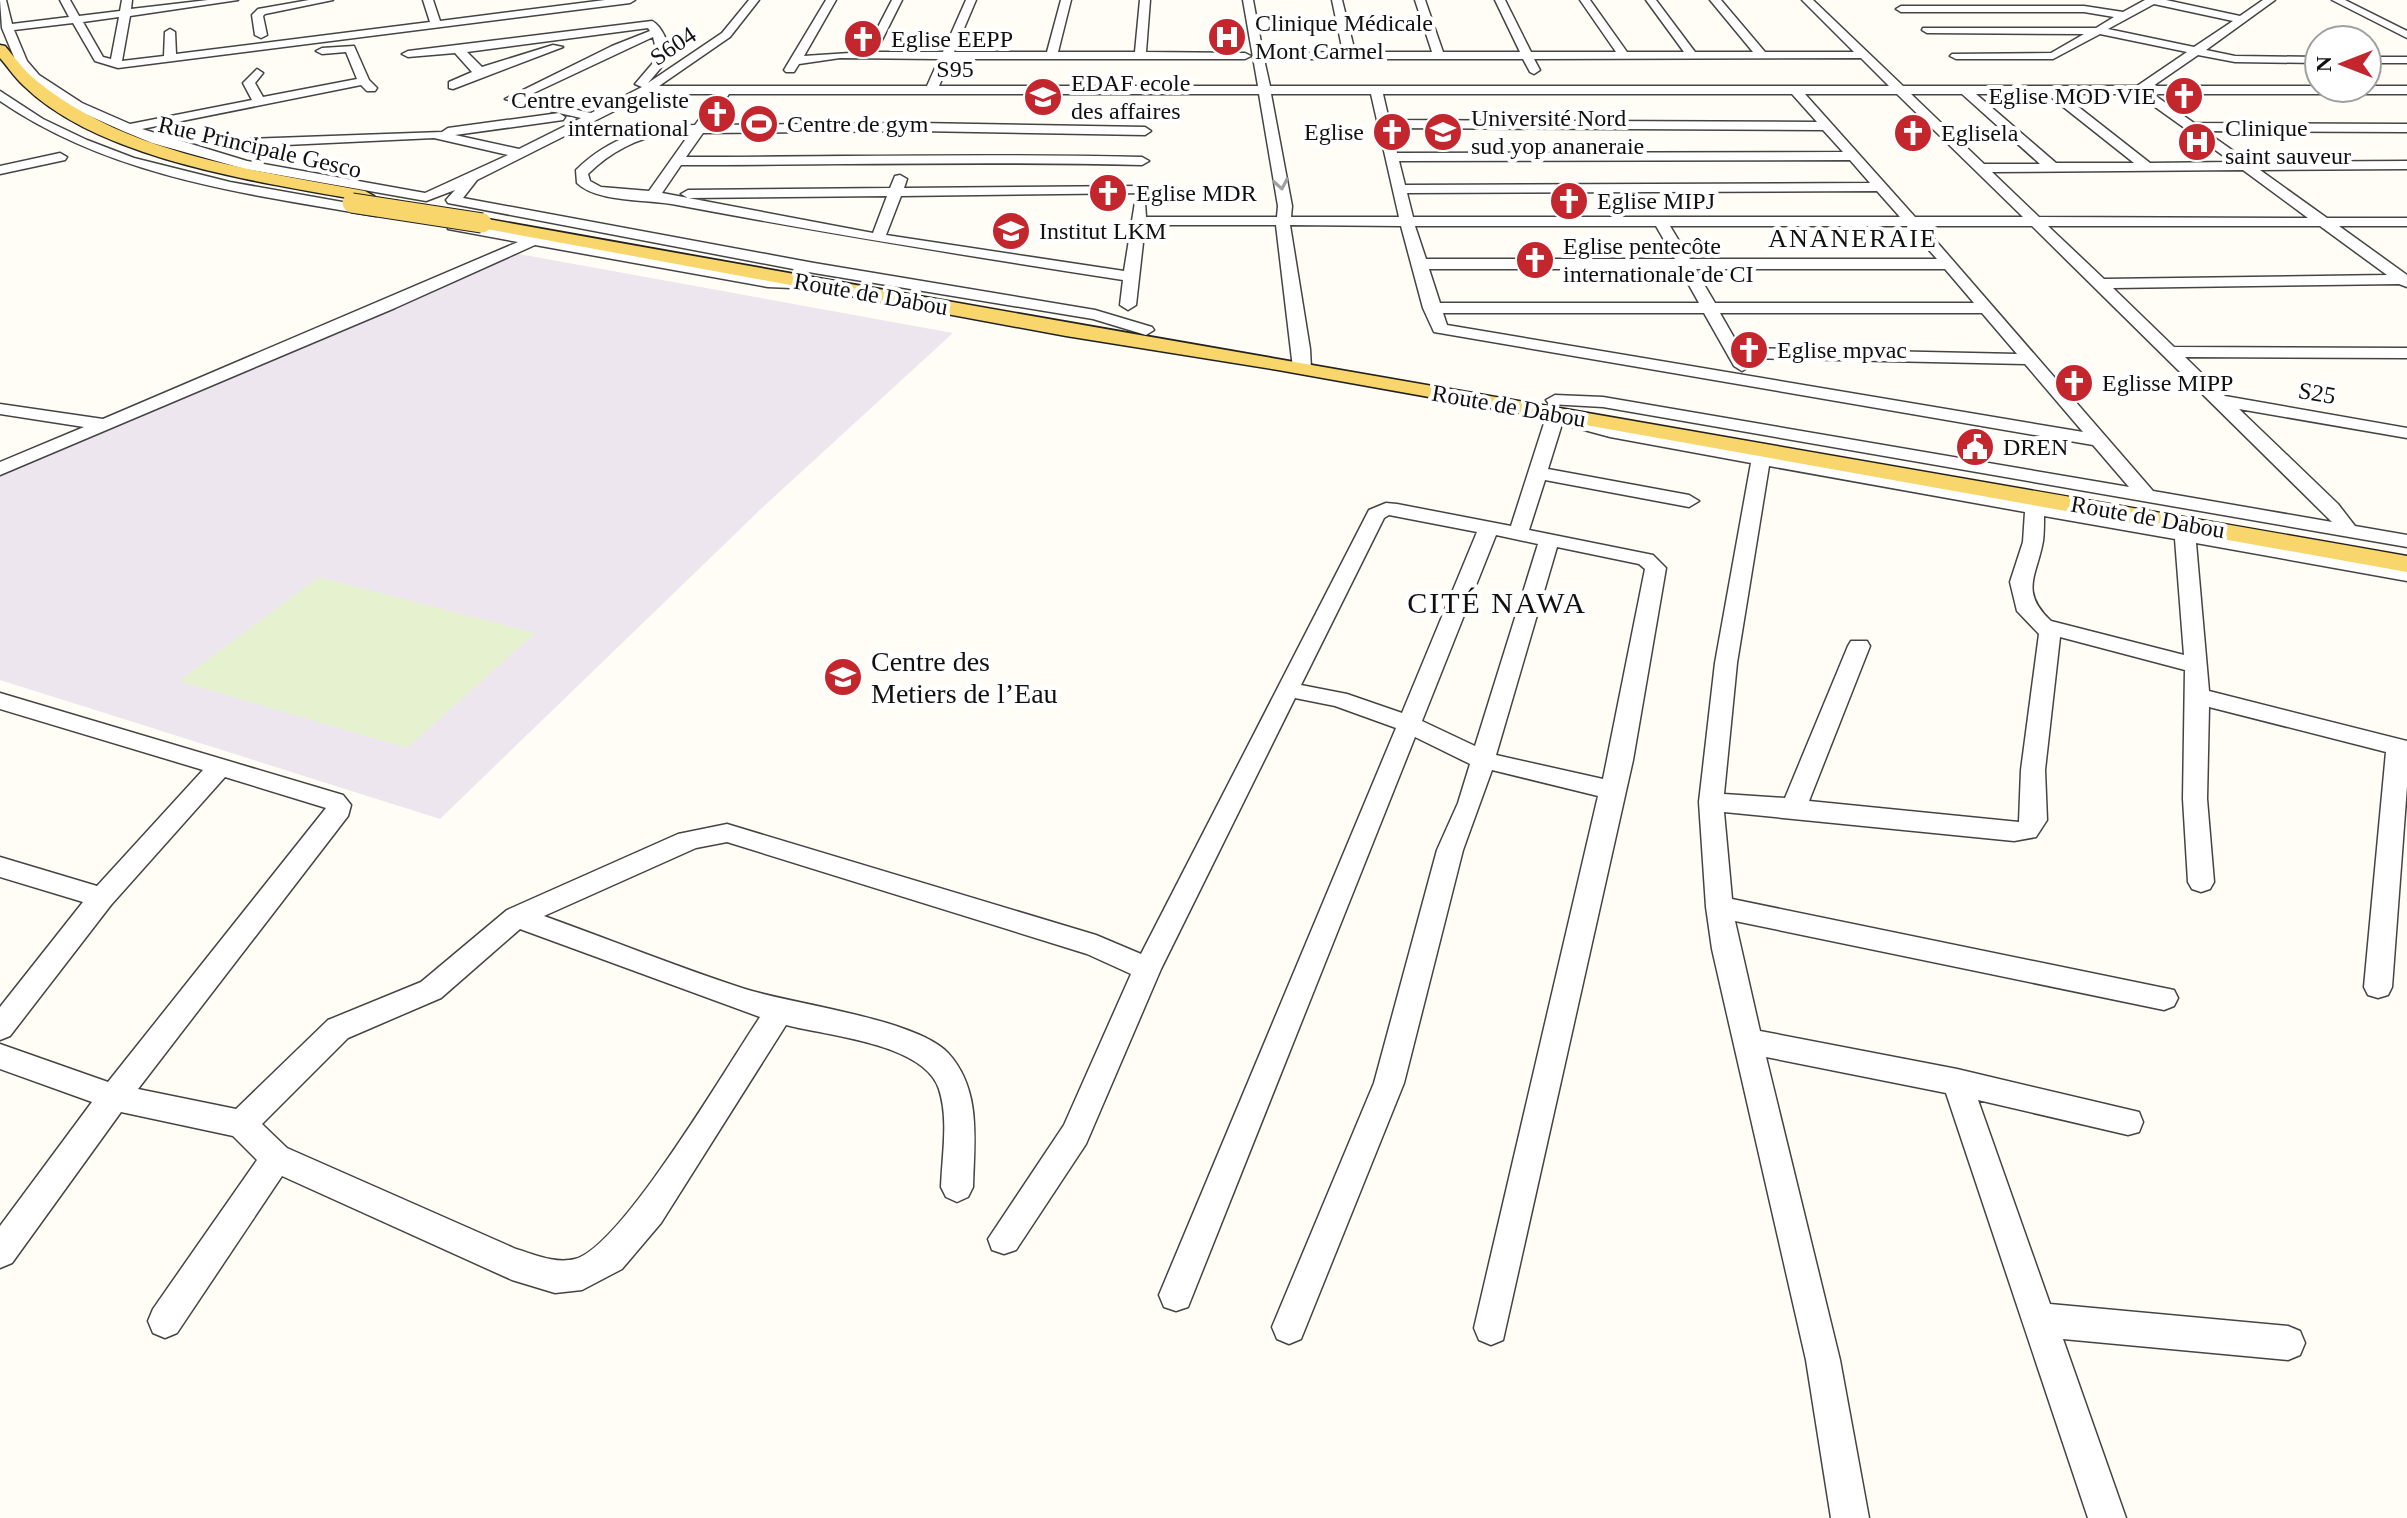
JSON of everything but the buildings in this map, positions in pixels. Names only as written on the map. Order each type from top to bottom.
[{"type":"main road","name":"Rue Principale Gesco","points":[[0,49],[20,76],[47,99],[80,118],[133,140],[219,167],[359,200]]},
{"type":"main road","name":"Rue Principale Gesco","points":[[0,77],[28,102],[62,123],[110,143],[232,179],[617,243]]},
{"type":"main road","name":"Route de Dabou","points":[[617,243],[1146,330],[1302,363]]},
{"type":"main road","name":"Route de Dabou","points":[[617,243],[814,284],[1302,363],[2407,551]]},
{"type":"main road","name":"Route de Dabou","points":[[1556,407],[2407,564]]},
{"type":"street","points":[[1,0],[7,28],[22,62],[35,78],[78,106],[157,140],[245,165],[426,197],[443,196],[814,268],[1052,307],[1095,315],[1146,330]]},
{"type":"street","points":[[65,0],[100,60],[116,64],[261,35],[284,26],[434,19],[477,7],[528,0]]},
{"type":"street","points":[[116,64],[127,0]]},
{"type":"street","points":[[7,28],[233,0]]},
{"type":"street","points":[[261,35],[259,12],[280,3],[328,0]]},
{"type":"street","points":[[428,0],[434,19]]},
{"type":"street","points":[[170,53],[282,45],[434,19],[630,0]]},
{"type":"street","name":"S604","points":[[476,176],[649,88],[726,35],[754,0]]},
{"type":"street","points":[[778,91],[831,0]]},
{"type":"street","points":[[869,55],[897,0]]},
{"type":"street","points":[[931,91],[971,0]]},
{"type":"street","points":[[1052,54],[1066,0]]},
{"type":"street","points":[[1140,55],[1145,0]]},
{"type":"street","points":[[1236,0],[1285,206],[1282,222],[1302,363]]},
{"type":"street","points":[[1248,0],[1251,56]]},
{"type":"street","points":[[1337,0],[1350,56]]},
{"type":"street","points":[[1420,0],[1439,56]]},
{"type":"street","points":[[1500,0],[1529,56],[1540,91]]},
{"type":"street","points":[[1585,0],[1624,56]]},
{"type":"street","points":[[1651,0],[1692,55]]},
{"type":"street","points":[[1715,0],[1762,55]]},
{"type":"street","points":[[1807,0],[2331,508],[2348,530]]},
{"type":"street","points":[[1956,56],[2053,56],[2152,0],[2241,19]]},
{"type":"street","points":[[2270,0],[2140,90],[2405,281]]},
{"type":"street","points":[[2337,0],[2407,35]]},
{"type":"street","points":[[280,3],[284,26],[282,45]]},
{"type":"street","points":[[492,26],[581,14],[581,3]]},
{"type":"street","points":[[1896,4],[2084,9],[2127,16]]},
{"type":"street","points":[[1896,4],[1998,91]]},
{"type":"street","points":[[594,12],[644,8],[664,49],[664,57],[640,84],[649,88]]},
{"type":"street","points":[[593,117],[511,99],[654,28]]},
{"type":"street","points":[[408,54],[654,28]]},
{"type":"street","points":[[1927,30],[2100,31],[2235,59],[2303,61]]},
{"type":"street","points":[[170,32],[170,53]]},
{"type":"street","points":[[271,58],[397,40]]},
{"type":"street","points":[[127,128],[259,101],[368,84],[348,48]]},
{"type":"street","points":[[453,85],[547,48],[616,48]]},
{"type":"street","points":[[460,49],[477,70],[483,71]]},
{"type":"street","points":[[795,61],[869,55],[1862,55]]},
{"type":"street","points":[[2383,60],[2407,60]]},
{"type":"street","points":[[257,73],[249,83],[259,101]]},
{"type":"street","name":"S95","points":[[649,88],[931,91],[1146,111],[1259,90],[2303,89]]},
{"type":"street","name":"S95","points":[[2383,89],[2407,90]]},
{"type":"street","points":[[1795,90],[2147,496]]},
{"type":"street","points":[[653,196],[725,91]]},
{"type":"street","points":[[1376,91],[1431,308],[1437,325],[1447,330],[2098,440]]},
{"type":"street","points":[[1966,91],[2051,166]]},
{"type":"street","points":[[2051,91],[2145,165]]},
{"type":"street","points":[[0,96],[24,113],[94,146],[164,169],[256,191],[768,282],[814,284]]},
{"type":"street","points":[[675,161],[912,144],[1146,111],[1142,190],[1128,305]]},
{"type":"street","points":[[0,117],[24,113]]},
{"type":"street","points":[[244,143],[434,134],[578,114]]},
{"type":"street","points":[[1383,124],[1826,126]]},
{"type":"street","points":[[2193,127],[2407,128]]},
{"type":"street","points":[[1131,277],[878,238],[653,196],[598,191],[584,183],[581,173],[592,161],[642,134],[656,130],[700,128],[912,144],[983,157],[1142,161]]},
{"type":"street","points":[[434,134],[519,153]]},
{"type":"street","points":[[878,238],[912,144]]},
{"type":"street","points":[[1392,157],[1853,156]]},
{"type":"street","points":[[0,170],[60,157]]},
{"type":"street","points":[[1978,168],[2407,165]]},
{"type":"street","points":[[476,176],[453,200],[452,207],[440,214],[405,217],[395,211],[402,204],[476,176]]},
{"type":"street","points":[[1401,189],[1878,187]]},
{"type":"street","points":[[653,196],[1142,190]]},
{"type":"street","points":[[1139,221],[2407,222]]},
{"type":"street","points":[[1661,222],[1751,381]]},
{"type":"street","points":[[0,469],[389,305],[534,240]]},
{"type":"street","points":[[1420,264],[1949,264]]},
{"type":"street","points":[[2099,284],[2405,281]]},
{"type":"street","points":[[1431,308],[1985,308]]},
{"type":"street","points":[[2170,352],[2407,353]]},
{"type":"street","points":[[1734,353],[2030,359]]},
{"type":"street","name":"S25","points":[[2219,400],[2407,433]]},
{"type":"street","points":[[1556,407],[1603,402],[2407,541]]},
{"type":"street","points":[[1556,407],[1577,424],[1610,432],[2407,575]]},
{"type":"street","points":[[1518,534],[1540,473],[1556,407]]},
{"type":"street","points":[[0,409],[102,424]]},
{"type":"street","points":[[1761,459],[1726,663],[1711,802],[1719,907],[1823,1360],[1850,1518]]},
{"type":"street","points":[[1540,473],[1689,501]]},
{"type":"street","points":[[1711,802],[2014,832],[2027,830],[2034,820],[2033,770],[2050,632],[2028,611],[2020,582],[2033,542],[2035,508]]},
{"type":"street","points":[[1004,1239],[1075,1134],[1147,969],[1376,514],[1386,509],[1397,510],[1646,559],[1656,568],[1621,760],[1491,1328]]},
{"type":"street","points":[[1176,1295],[1489,528]]},
{"type":"street","points":[[2185,534],[2198,695],[2195,799],[2201,882]]},
{"type":"street","points":[[1289,1327],[1389,1083],[1435,901],[1483,760],[1549,540]]},
{"type":"street","points":[[2044,626],[2195,665]]},
{"type":"street","points":[[1794,808],[1859,646]]},
{"type":"street","points":[[1290,690],[1339,699],[1410,725],[1483,760],[1612,790]]},
{"type":"street","points":[[2198,695],[2402,748],[2378,987]]},
{"type":"street","points":[[0,701],[339,805],[339,810],[114,1097],[0,1252]]},
{"type":"street","points":[[0,1028],[102,898],[220,767]]},
{"type":"street","points":[[242,1124],[338,1029],[431,990],[516,917],[687,841],[727,833],[1096,946],[1147,969]]},
{"type":"street","points":[[0,867],[102,898]]},
{"type":"street","points":[[1719,907],[2164,998]]},
{"type":"street","points":[[516,917],[779,1011],[894,1039],[935,1058],[954,1088],[960,1116],[957,1187]]},
{"type":"street","points":[[0,1056],[114,1097],[242,1124],[276,1158],[512,1264],[555,1277],[582,1274],[610,1258],[650,1212],[779,1011]]},
{"type":"street","points":[[1748,1041],[1957,1082],[2128,1122]]},
{"type":"street","points":[[1957,1082],[2107,1518]]},
{"type":"street","points":[[165,1321],[276,1158]]},
{"type":"street","points":[[2038,1320],[2288,1343]]},
{"type":"shaded area","points":[[519,254],[953,333],[763,507],[440,819],[0,680],[0,475]]},
{"type":"green space","points":[[319,577],[535,633],[407,748],[179,681]]},
{"type":"place","name":"Clinique Médicale Mont Carmel","points":[[1227,37]]},
{"type":"place","name":"Eglise EEPP","points":[[863,39]]},
{"type":"place","name":"Eglise MOD VIE","points":[[2184,96]]},
{"type":"place","name":"EDAF ecole des affaires","points":[[1043,97]]},
{"type":"place","name":"Centre evangeliste international","points":[[717,114]]},
{"type":"place","name":"Centre de gym","points":[[759,124]]},
{"type":"place","name":"Eglise","points":[[1392,132]]},
{"type":"place","name":"Université Nord sud yop ananeraie","points":[[1443,132]]},
{"type":"place","name":"Eglisela","points":[[1913,133]]},
{"type":"place","name":"Clinique saint sauveur","points":[[2197,142]]},
{"type":"place","name":"Eglise MDR","points":[[1108,193]]},
{"type":"place","name":"Eglise MIPJ","points":[[1569,201]]},
{"type":"place","name":"Institut LKM","points":[[1011,231]]},
{"type":"place","name":"Eglise pentecôte internationale de CI","points":[[1535,260]]},
{"type":"place","name":"Eglise mpvac","points":[[1749,350]]},
{"type":"place","name":"Eglisse MIPP","points":[[2074,383]]},
{"type":"place","name":"DREN","points":[[1975,447]]},
{"type":"place","name":"Centre des Metiers de l’Eau","points":[[843,677]]},
{"type":"district","name":"ANANERAIE","points":[[1853,238]]},
{"type":"district","name":"CITÉ NAWA","points":[[1497,603]]}]
